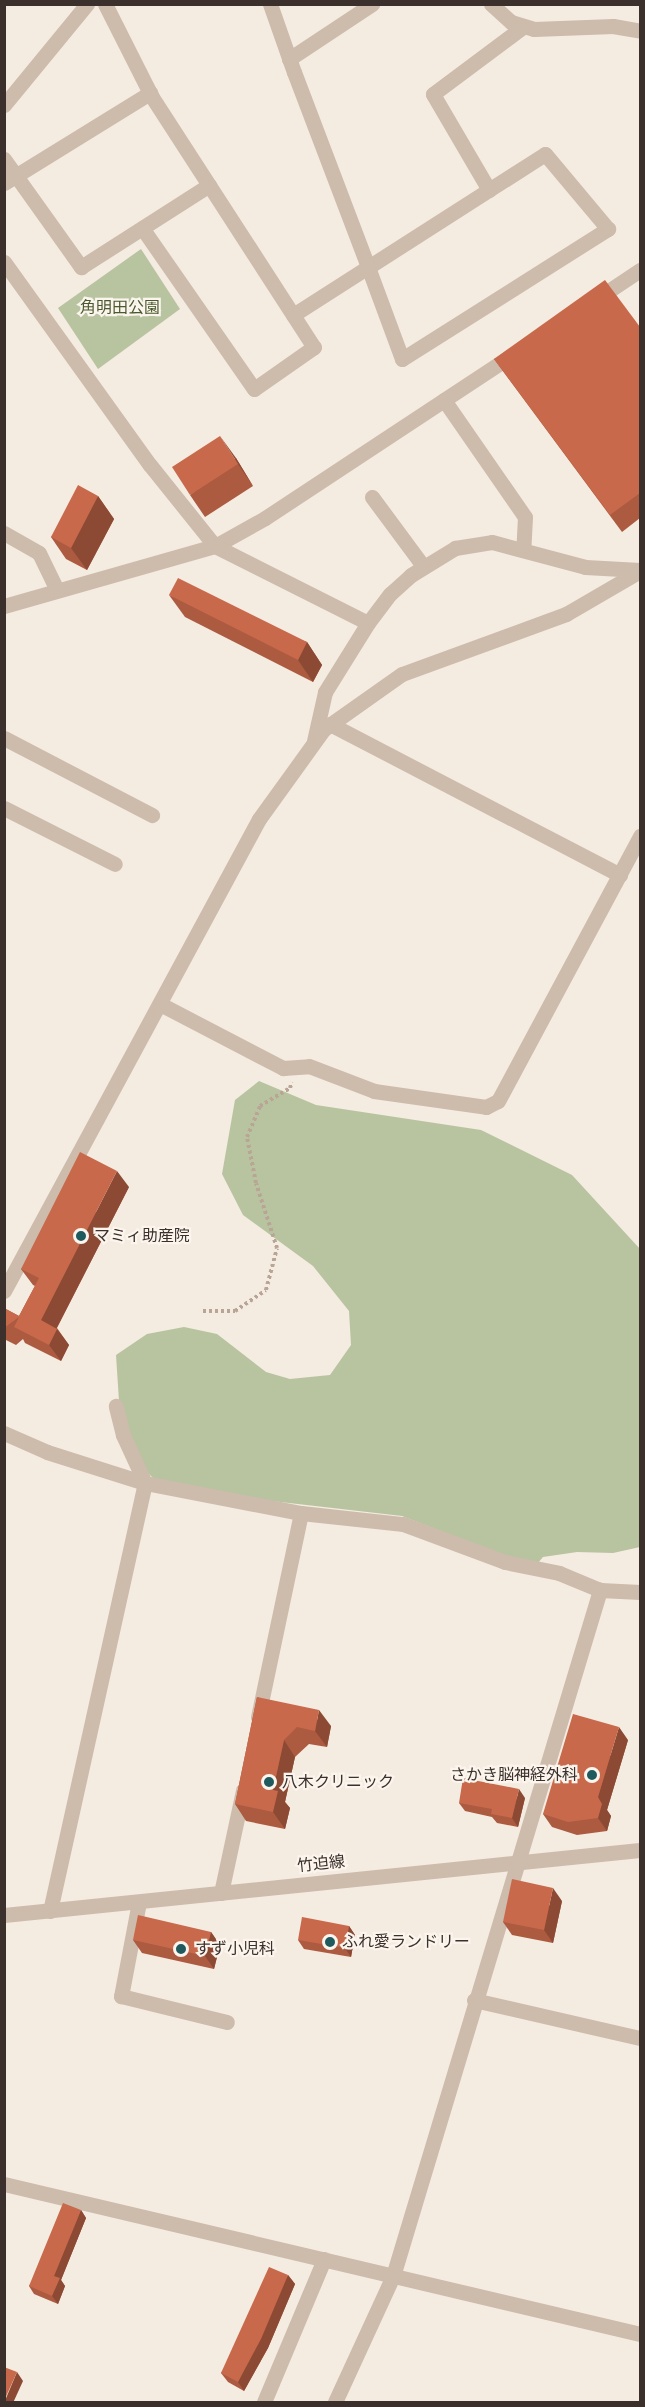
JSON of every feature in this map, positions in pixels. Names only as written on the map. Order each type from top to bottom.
[{"type":"street","points":[[4,105],[87,4]]},
{"type":"street","points":[[105,4],[150,93],[314,347],[254,389],[142,228]]},
{"type":"street","points":[[270,4],[290,59],[368,267],[402,359],[608,229],[545,154],[489,190],[368,267],[293,315]]},
{"type":"street","points":[[290,59],[372,4]]},
{"type":"street","points":[[490,4],[524,27],[613,26],[640,31]]},
{"type":"street","points":[[489,190],[433,94],[524,27]]},
{"type":"street","points":[[10,179],[150,93]]},
{"type":"street","points":[[4,159],[10,179],[81,267],[209,185]]},
{"type":"street","points":[[4,262],[150,465],[215,546],[230,550],[368,623]]},
{"type":"street","points":[[582,309],[640,270]]},
{"type":"street","points":[[4,606],[215,546],[265,518],[532,342]]},
{"type":"street","points":[[444,400],[525,517],[523,550]]},
{"type":"street","points":[[372,497],[423,566]]},
{"type":"street","points":[[4,533],[39,553],[57,590]]},
{"type":"street","points":[[314,741],[325,692],[368,623],[390,594],[423,566],[473,543],[492,542],[585,567],[640,570]]},
{"type":"street","points":[[4,1292],[259,819],[314,741],[330,724],[402,674],[566,614],[640,570]]},
{"type":"street","points":[[330,724],[620,875]]},
{"type":"street","points":[[4,738],[152,815]]},
{"type":"street","points":[[4,807],[115,864]]},
{"type":"street","points":[[160,1004],[283,1068],[309,1066],[386,1093],[486,1107],[498,1101],[640,837]]},
{"type":"street","points":[[50,1911],[145,1483],[123,1435],[116,1406]]},
{"type":"street","points":[[4,1433],[47,1452],[145,1483],[301,1513],[403,1524],[505,1562],[559,1573],[600,1590],[640,1592]]},
{"type":"street","points":[[255,1732],[301,1513]]},
{"type":"street","points":[[335,2403],[393,2276],[515,1863],[600,1590]]},
{"type":"street","points":[[221,1893],[245,1778]]},
{"type":"street","name":"竹迫線","points":[[4,1915],[640,1850]]},
{"type":"street","points":[[139,1902],[121,1996],[227,2022]]},
{"type":"street","points":[[474,2000],[640,2038]]},
{"type":"street","points":[[4,2184],[640,2334]]},
{"type":"street","points":[[264,2403],[324,2259]]},
{"type":"path","points":[[203,1311],[235,1311],[266,1290],[277,1248],[256,1183],[247,1137],[260,1106],[290,1088],[298,1067]]},
{"type":"green space","name":"角明田公園","points":[[141,249],[180,309],[98,369],[58,308]]},
{"type":"green space","points":[[259,1081],[316,1105],[481,1130],[572,1175],[640,1249],[640,1547],[613,1553],[577,1552],[543,1557],[537,1564],[497,1553],[402,1516],[263,1500],[155,1480],[145,1470],[130,1440],[119,1401],[116,1355],[147,1334],[184,1327],[217,1334],[266,1372],[290,1379],[330,1375],[351,1345],[349,1311],[313,1266],[243,1215],[222,1174],[235,1100]]},
{"type":"building","points":[[605,280],[640,327],[640,493],[610,515],[494,359]]},
{"type":"building","points":[[220,436],[238,464],[190,495],[172,467]]},
{"type":"building","points":[[78,485],[98,496],[71,548],[51,537]]},
{"type":"building","points":[[178,578],[307,642],[298,660],[169,595]]},
{"type":"building","points":[[80,1152],[117,1171],[41,1320],[57,1329],[49,1345],[14,1327],[19,1317],[4,1328],[4,1308],[19,1316],[39,1278],[21,1269]]},
{"type":"building","points":[[257,1697],[319,1710],[315,1731],[297,1727],[284,1740],[273,1790],[278,1791],[273,1812],[235,1804]]},
{"type":"building","name":"さかき脳神経外科","points":[[573,1714],[619,1727],[598,1797],[602,1804],[598,1818],[568,1822],[543,1814]]},
{"type":"building","points":[[463,1778],[519,1789],[512,1818],[491,1814],[492,1809],[459,1803]]},
{"type":"building","points":[[512,1879],[553,1888],[544,1930],[503,1922]]},
{"type":"building","points":[[138,1915],[211,1932],[205,1956],[133,1940]]},
{"type":"building","points":[[302,1917],[349,1926],[345,1948],[298,1940]]},
{"type":"building","points":[[63,2203],[81,2210],[54,2276],[60,2278],[52,2296],[29,2286]]},
{"type":"building","points":[[269,2267],[288,2275],[261,2339],[238,2382],[221,2373]]},
{"type":"building","points":[[4,2367],[17,2372],[4,2401]]},
{"type":"place","name":"マミィ助産院","points":[[81,1236]]},
{"type":"place","name":"さかき脳神経外科","points":[[592,1775]]},
{"type":"place","name":"八木クリニック","points":[[269,1782]]},
{"type":"place","name":"ふれ愛ランドリー","points":[[330,1942]]},
{"type":"place","name":"すず小児科","points":[[181,1949]]}]
